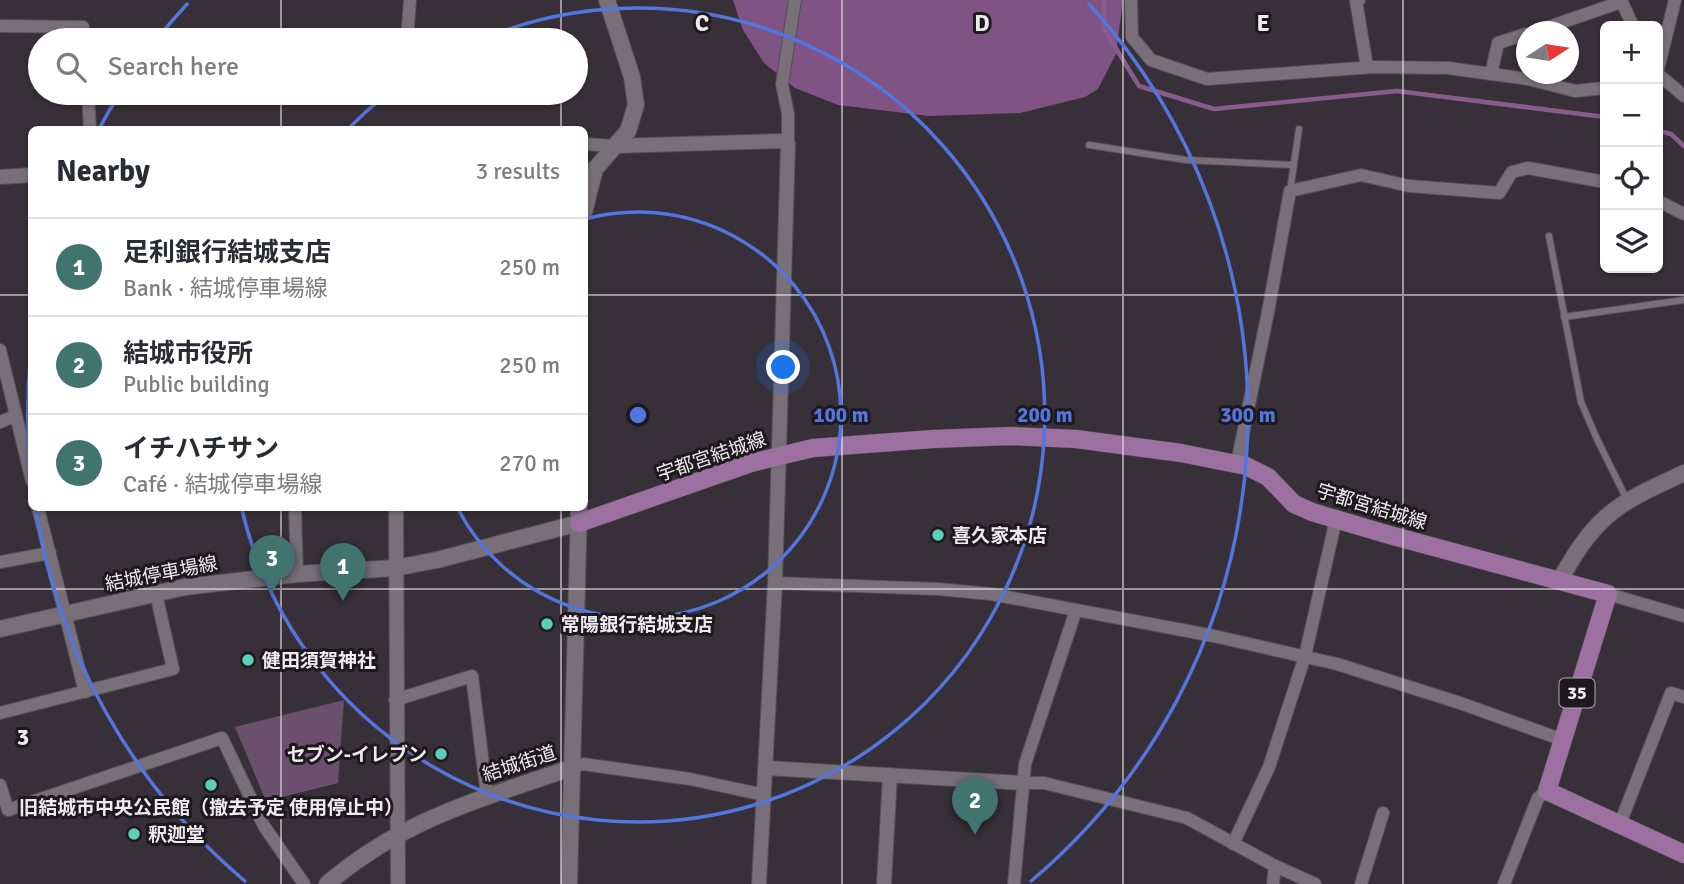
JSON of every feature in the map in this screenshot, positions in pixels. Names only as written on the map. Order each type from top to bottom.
[{"type":"main road","points":[[588,196],[595,169],[628,131],[636,104],[632,77],[607,0]]},
{"type":"main road","name":"宇都宮結城線","points":[[579,515],[778,455],[852,444],[1010,436],[1076,439],[1181,453],[1237,464],[1263,474],[1294,504],[1336,519],[1608,594]]},
{"type":"main road","points":[[1559,580],[1604,518],[1628,502],[1684,473]]},
{"type":"main road","name":"結城停車場線","points":[[0,629],[156,594],[232,581],[395,568],[460,554],[579,515]]},
{"type":"main road","name":"結城街道","points":[[327,884],[363,855],[438,813],[573,767],[579,515]]},
{"type":"main road","name":"35","points":[[1547,791],[1608,594]]},
{"type":"main road","points":[[569,884],[573,767]]},
{"type":"main road","points":[[1547,791],[1684,854]]},
{"type":"street","points":[[408,28],[410,0]]},
{"type":"street","points":[[759,884],[775,583],[788,144],[788,114],[782,84],[795,0]]},
{"type":"street","points":[[1131,0],[1132,37],[1151,60],[1207,79],[1367,67],[1448,68],[1528,79],[1575,91],[1600,88]]},
{"type":"street","points":[[1357,0],[1367,67]]},
{"type":"street","points":[[1663,51],[1675,0]]},
{"type":"street","points":[[1565,21],[1621,1],[1631,21]]},
{"type":"street","points":[[0,26],[83,28]]},
{"type":"street","points":[[1491,74],[1498,43],[1516,37]]},
{"type":"street","points":[[1663,77],[1684,96]]},
{"type":"street","points":[[89,105],[90,126]]},
{"type":"street","points":[[588,144],[780,141],[788,144]]},
{"type":"street","points":[[1237,464],[1290,191],[1361,175],[1409,186],[1499,193],[1512,172],[1528,169],[1600,181]]},
{"type":"street","points":[[0,177],[28,175]]},
{"type":"street","points":[[1663,204],[1684,214]]},
{"type":"street","points":[[0,350],[28,466]]},
{"type":"street","points":[[0,422],[15,416]]},
{"type":"street","points":[[39,511],[85,692]]},
{"type":"street","points":[[295,511],[297,574]]},
{"type":"street","points":[[396,511],[398,884]]},
{"type":"street","points":[[1233,844],[1269,767],[1305,656],[1336,519]]},
{"type":"street","points":[[0,562],[50,553]]},
{"type":"street","points":[[775,583],[938,589],[991,594],[1214,636],[1337,664],[1460,703],[1563,740]]},
{"type":"street","points":[[0,713],[173,668],[156,594]]},
{"type":"street","points":[[1608,594],[1684,615]]},
{"type":"street","points":[[1014,884],[1025,764],[1076,610]]},
{"type":"street","points":[[396,700],[472,676],[487,796]]},
{"type":"street","points":[[1619,826],[1671,693],[1684,697]]},
{"type":"street","points":[[0,785],[8,810],[222,737],[264,827],[304,884]]},
{"type":"street","points":[[573,767],[583,764],[690,779],[764,795]]},
{"type":"street","points":[[766,768],[1044,783],[1187,818],[1275,866],[1315,884]]},
{"type":"street","points":[[884,884],[890,775]]},
{"type":"street","points":[[1504,884],[1538,798],[1547,791]]},
{"type":"street","points":[[1361,884],[1383,813]]},
{"type":"street","points":[[1273,884],[1275,866]]},
{"type":"lane","points":[[1290,191],[1299,129]]},
{"type":"lane","points":[[1089,145],[1186,160],[1294,164]]},
{"type":"lane","points":[[1549,236],[1581,401],[1628,502]]},
{"type":"lane","points":[[1564,317],[1684,300]]},
{"type":"shaded area","points":[[733,0],[1123,0],[1116,54],[1098,89],[1085,97],[1020,113],[929,116],[838,105],[795,88],[764,63],[743,30]]},
{"type":"shaded area","points":[[344,700],[338,783],[266,801],[235,727]]},
{"type":"waterway","points":[[1104,0],[1104,29],[1139,86],[1214,109],[1397,91],[1600,116]]},
{"type":"waterway","points":[[1663,132],[1671,134],[1684,146]]},
{"type":"place","name":"喜久家本店","points":[[938,535]]},
{"type":"place","name":"イチハチサン","points":[[272,593]]},
{"type":"place","name":"足利銀行結城支店","points":[[343,601]]},
{"type":"place","name":"常陽銀行結城支店","points":[[547,624]]},
{"type":"place","name":"健田須賀神社","points":[[248,660]]},
{"type":"place","name":"セブン-イレブン","points":[[441,754]]},
{"type":"place","name":"旧結城市中央公民館（撤去予定 使用停止中）","points":[[211,785]]},
{"type":"place","name":"釈迦堂","points":[[134,834]]},
{"type":"place","name":"結城市役所","points":[[975,835]]}]
